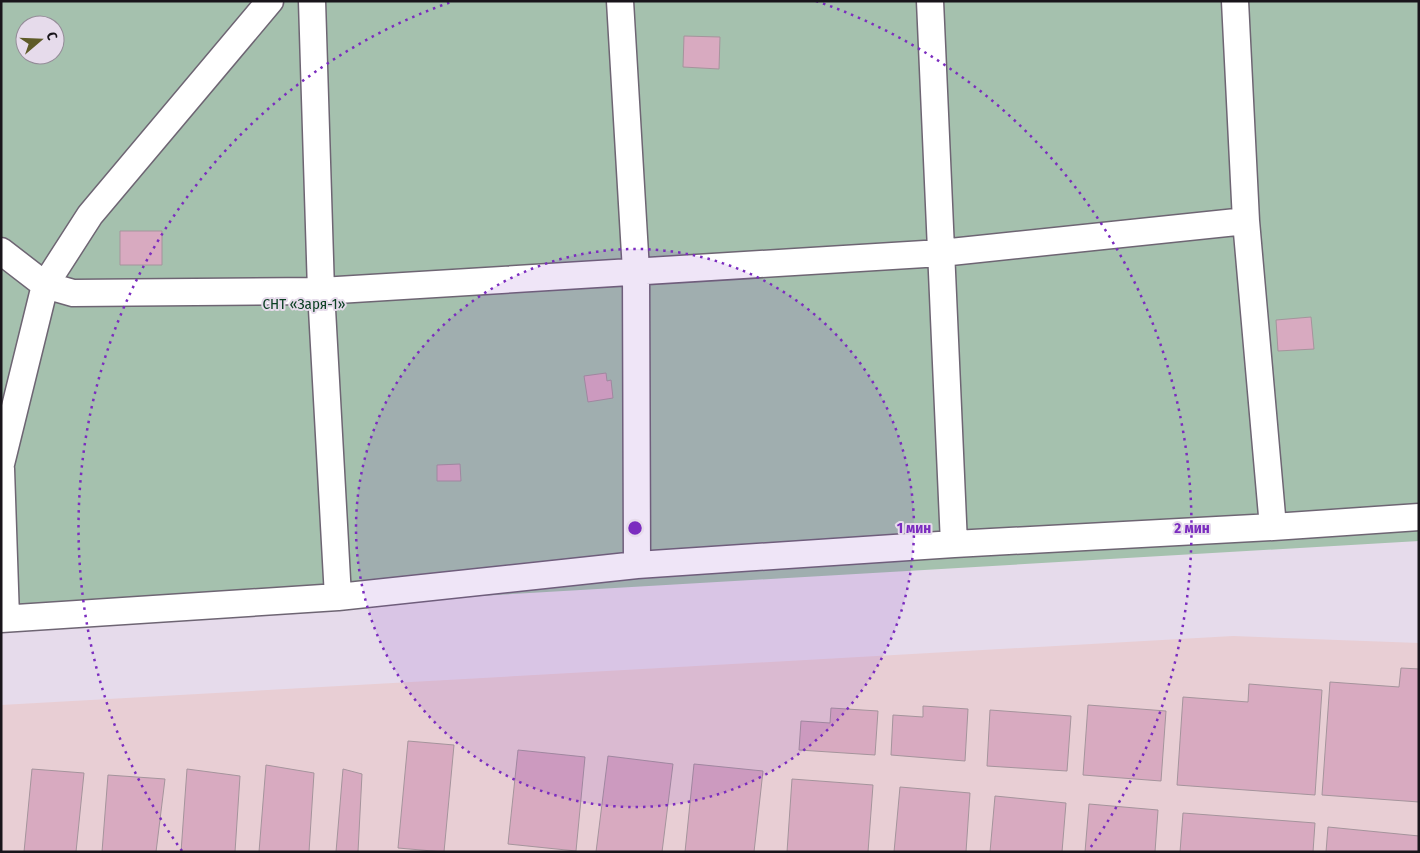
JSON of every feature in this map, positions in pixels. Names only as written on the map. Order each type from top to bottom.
[{"type":"lane","points":[[1,464],[45,285],[90,215],[270,1]]},
{"type":"lane","points":[[312,1],[321,291],[338,597]]},
{"type":"lane","points":[[620,1],[636,271],[637,566]]},
{"type":"lane","points":[[930,1],[954,544]]},
{"type":"lane","points":[[1235,1],[1246,220],[1273,526]]},
{"type":"lane","points":[[1,251],[45,285],[73,294],[321,291],[941,253],[1246,220]]},
{"type":"lane","points":[[1,469],[4,618],[338,597],[637,566],[954,544],[1419,517]]},
{"type":"shaded area","points":[[1233,636],[1419,643],[1419,852],[1,852],[1,705]]},
{"type":"green space","name":"СНТ «Заря-1»","points":[[1,1],[1419,1],[1419,541],[1,624]]},
{"type":"building","points":[[684,36],[720,37],[719,69],[683,67]]},
{"type":"building","points":[[120,231],[162,231],[162,265],[120,265]]},
{"type":"building","points":[[1311,317],[1314,349],[1278,351],[1276,320]]},
{"type":"building","points":[[606,373],[607,381],[611,380],[613,398],[588,402],[584,376]]},
{"type":"building","points":[[460,464],[461,481],[437,481],[437,465]]},
{"type":"building","points":[[1401,668],[1419,669],[1419,802],[1322,795],[1330,682],[1399,687]]},
{"type":"building","points":[[1249,684],[1322,690],[1315,795],[1177,785],[1183,697],[1248,702]]},
{"type":"building","points":[[1088,705],[1166,711],[1161,781],[1083,775]]},
{"type":"building","points":[[923,706],[968,709],[965,761],[891,755],[893,715],[923,717]]},
{"type":"building","points":[[831,708],[878,711],[875,755],[799,750],[801,721],[830,723]]},
{"type":"building","points":[[990,710],[1071,716],[1067,771],[987,766]]},
{"type":"building","points":[[408,741],[454,745],[444,852],[398,848]]},
{"type":"building","points":[[518,750],[585,757],[576,851],[508,844]]},
{"type":"building","points":[[608,756],[673,764],[662,852],[596,852]]},
{"type":"building","points":[[694,764],[763,771],[754,852],[685,852]]},
{"type":"building","points":[[266,765],[314,773],[309,852],[259,852]]},
{"type":"building","points":[[32,769],[84,773],[76,852],[24,852]]},
{"type":"building","points":[[187,769],[240,776],[235,852],[181,852]]},
{"type":"building","points":[[343,769],[362,774],[358,852],[336,852]]},
{"type":"building","points":[[108,775],[165,779],[156,852],[102,852]]},
{"type":"building","points":[[792,779],[873,785],[868,852],[787,852]]},
{"type":"building","points":[[900,787],[970,793],[966,852],[894,852]]},
{"type":"building","points":[[995,796],[1066,803],[1062,852],[990,852]]},
{"type":"building","points":[[1089,804],[1158,810],[1155,852],[1085,852]]},
{"type":"building","points":[[1183,813],[1315,823],[1313,852],[1180,852]]},
{"type":"building","points":[[1328,827],[1419,836],[1419,852],[1326,852]]}]
